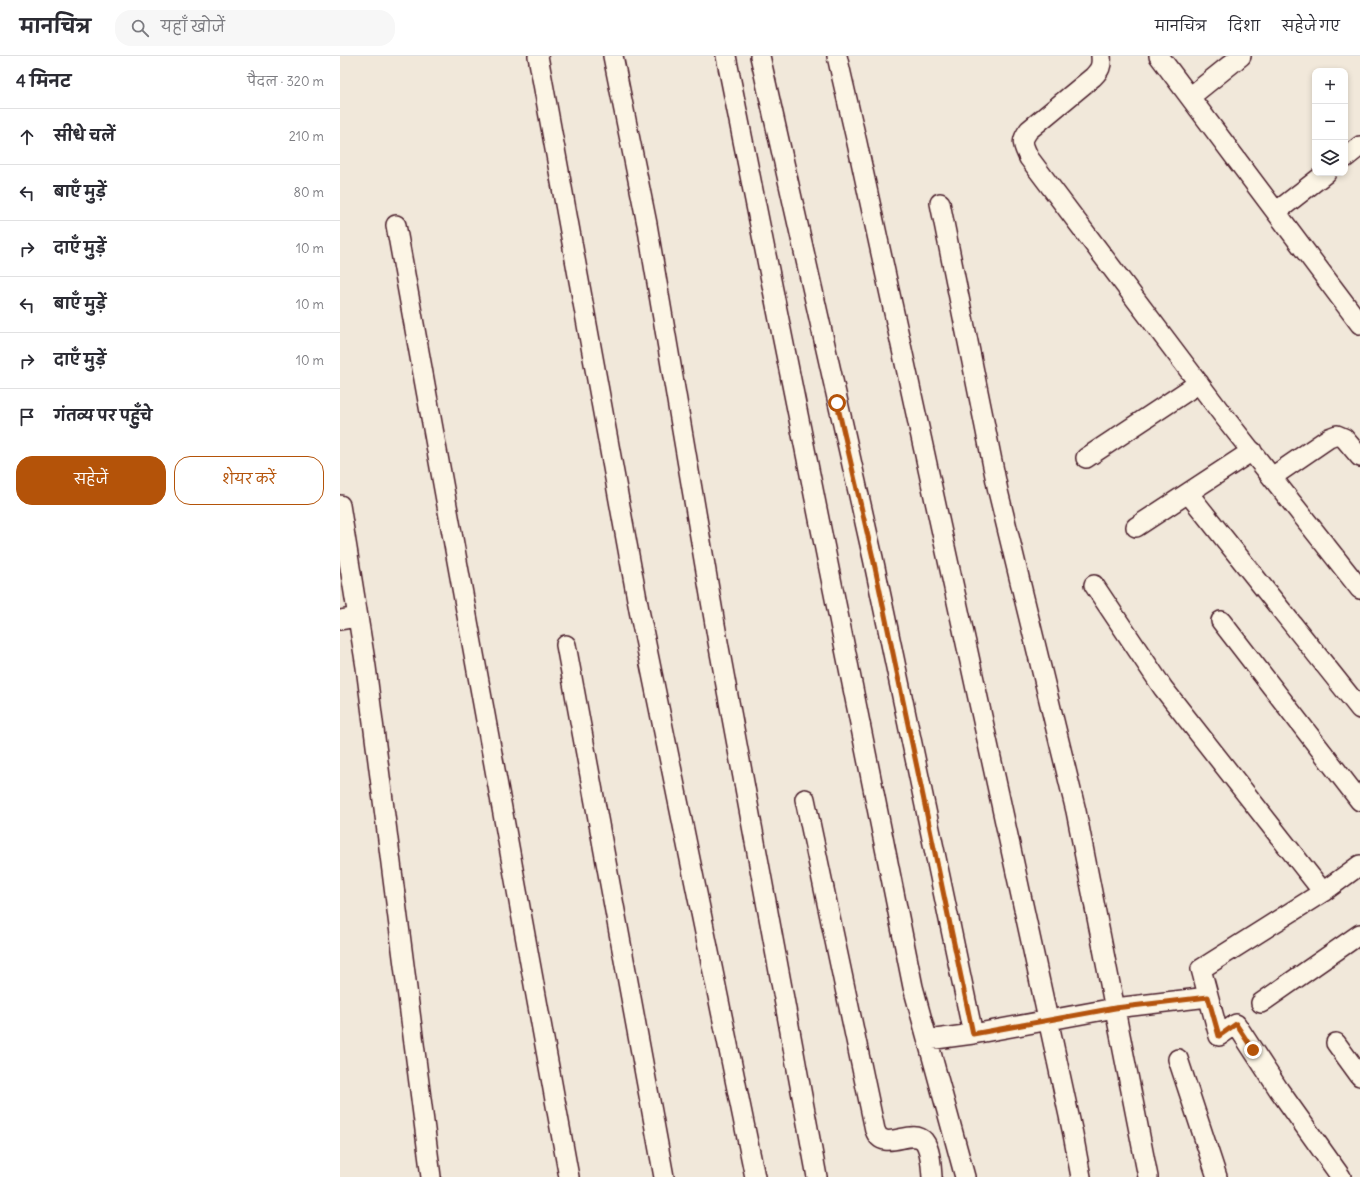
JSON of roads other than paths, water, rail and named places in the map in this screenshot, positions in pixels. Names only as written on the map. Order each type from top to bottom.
[{"type":"street","points":[[538,56],[639,610],[755,1177]]},
{"type":"street","points":[[613,56],[647,224],[718,642],[817,1177]]},
{"type":"street","points":[[726,56],[913,987],[965,1177]]},
{"type":"street","points":[[760,56],[874,566],[973,1034]]},
{"type":"street","points":[[837,56],[1081,1177]]},
{"type":"street","points":[[1100,56],[1102,65],[1093,77],[1029,130],[1023,138],[1023,145],[1029,158],[1199,383],[1360,589]]},
{"type":"street","points":[[1159,56],[1360,324]]},
{"type":"street","points":[[1190,97],[1241,56]]},
{"type":"street","points":[[1348,156],[1360,146]]},
{"type":"street","points":[[1276,212],[1322,176]]},
{"type":"street","points":[[940,203],[998,491],[1076,811],[1148,1177]]},
{"type":"street","points":[[396,225],[569,1177]]},
{"type":"street","points":[[1086,458],[1199,383]]},
{"type":"street","points":[[1272,477],[1329,438],[1337,435],[1344,438],[1360,457]]},
{"type":"street","points":[[1136,527],[1252,452]]},
{"type":"street","points":[[1188,493],[1360,709]]},
{"type":"street","points":[[340,505],[348,618],[366,667],[431,1177]]},
{"type":"street","points":[[1094,585],[1163,688],[1322,892]]},
{"type":"street","points":[[1221,621],[1360,802]]},
{"type":"street","points":[[566,645],[664,1177]]},
{"type":"street","points":[[805,799],[877,1136],[883,1140],[912,1137],[922,1139],[925,1142],[928,1152],[932,1177]]},
{"type":"street","points":[[1341,1177],[1279,1090],[1236,1024],[1219,1036],[1201,969],[1322,892],[1360,865]]},
{"type":"street","points":[[1261,1003],[1360,934]]},
{"type":"street","points":[[928,1040],[973,1034],[1115,1008],[1208,997]]},
{"type":"street","points":[[1336,1043],[1360,1076]]},
{"type":"street","points":[[1178,1059],[1217,1177]]}]
